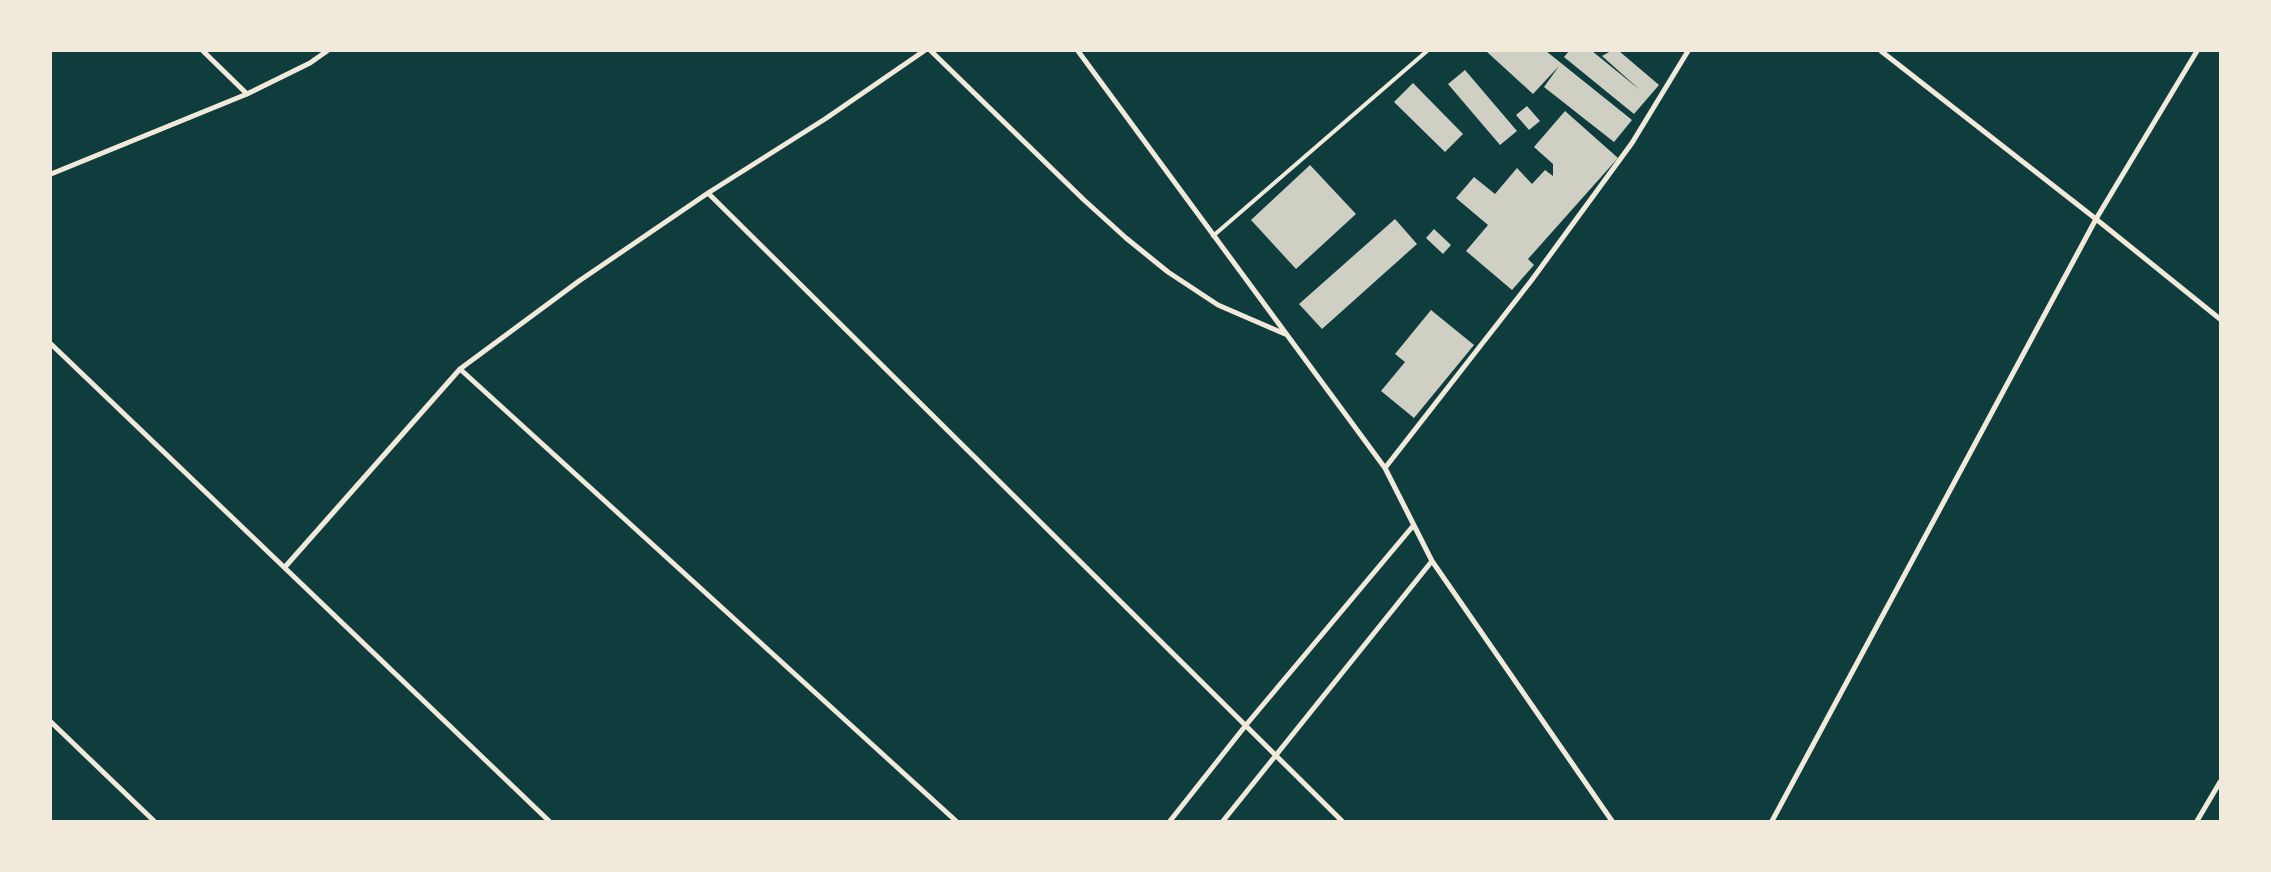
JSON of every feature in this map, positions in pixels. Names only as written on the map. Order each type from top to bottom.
[{"type":"street","points":[[203,51],[247,94]]},
{"type":"street","points":[[51,174],[247,94],[310,64],[328,51]]},
{"type":"street","points":[[285,567],[460,370],[579,281],[708,192],[825,119],[924,51]]},
{"type":"street","points":[[931,51],[1083,199],[1133,244],[1168,272],[1218,305],[1285,334]]},
{"type":"street","points":[[1078,51],[1385,468],[1432,560],[1612,821]]},
{"type":"street","points":[[1385,468],[1531,281],[1632,143],[1688,51]]},
{"type":"street","points":[[1881,51],[2096,219],[2220,319]]},
{"type":"street","points":[[1772,821],[2096,219],[2197,51]]},
{"type":"street","points":[[708,192],[1342,821]]},
{"type":"street","points":[[51,344],[549,821]]},
{"type":"street","points":[[460,370],[956,821]]},
{"type":"street","points":[[1170,821],[1246,725],[1413,526]]},
{"type":"street","points":[[1223,821],[1432,560]]},
{"type":"street","points":[[51,722],[154,821]]},
{"type":"street","points":[[2197,821],[2220,782]]},
{"type":"lane","points":[[1213,236],[1427,51]]},
{"type":"building","points":[[1486,51],[1546,51],[1632,120],[1614,142],[1544,87],[1559,66],[1533,94]]},
{"type":"building","points":[[1569,51],[1592,51],[1640,90],[1602,56],[1611,51],[1619,51],[1659,85],[1634,114],[1564,57]]},
{"type":"building","points":[[1465,70],[1517,131],[1500,145],[1448,84]]},
{"type":"building","points":[[1413,83],[1463,134],[1445,152],[1394,102]]},
{"type":"building","points":[[1527,106],[1540,121],[1529,130],[1516,115]]},
{"type":"building","points":[[1565,111],[1618,158],[1528,259],[1534,265],[1512,290],[1466,251],[1488,225],[1456,198],[1474,177],[1495,194],[1517,168],[1532,184],[1545,170],[1553,176],[1553,164],[1534,147]]},
{"type":"building","points":[[1310,165],[1356,214],[1296,269],[1251,220]]},
{"type":"building","points":[[1395,219],[1417,244],[1322,329],[1299,304]]},
{"type":"building","points":[[1434,229],[1451,245],[1443,254],[1426,238]]},
{"type":"building","points":[[1431,310],[1474,345],[1414,418],[1381,391],[1405,362],[1395,354]]}]
